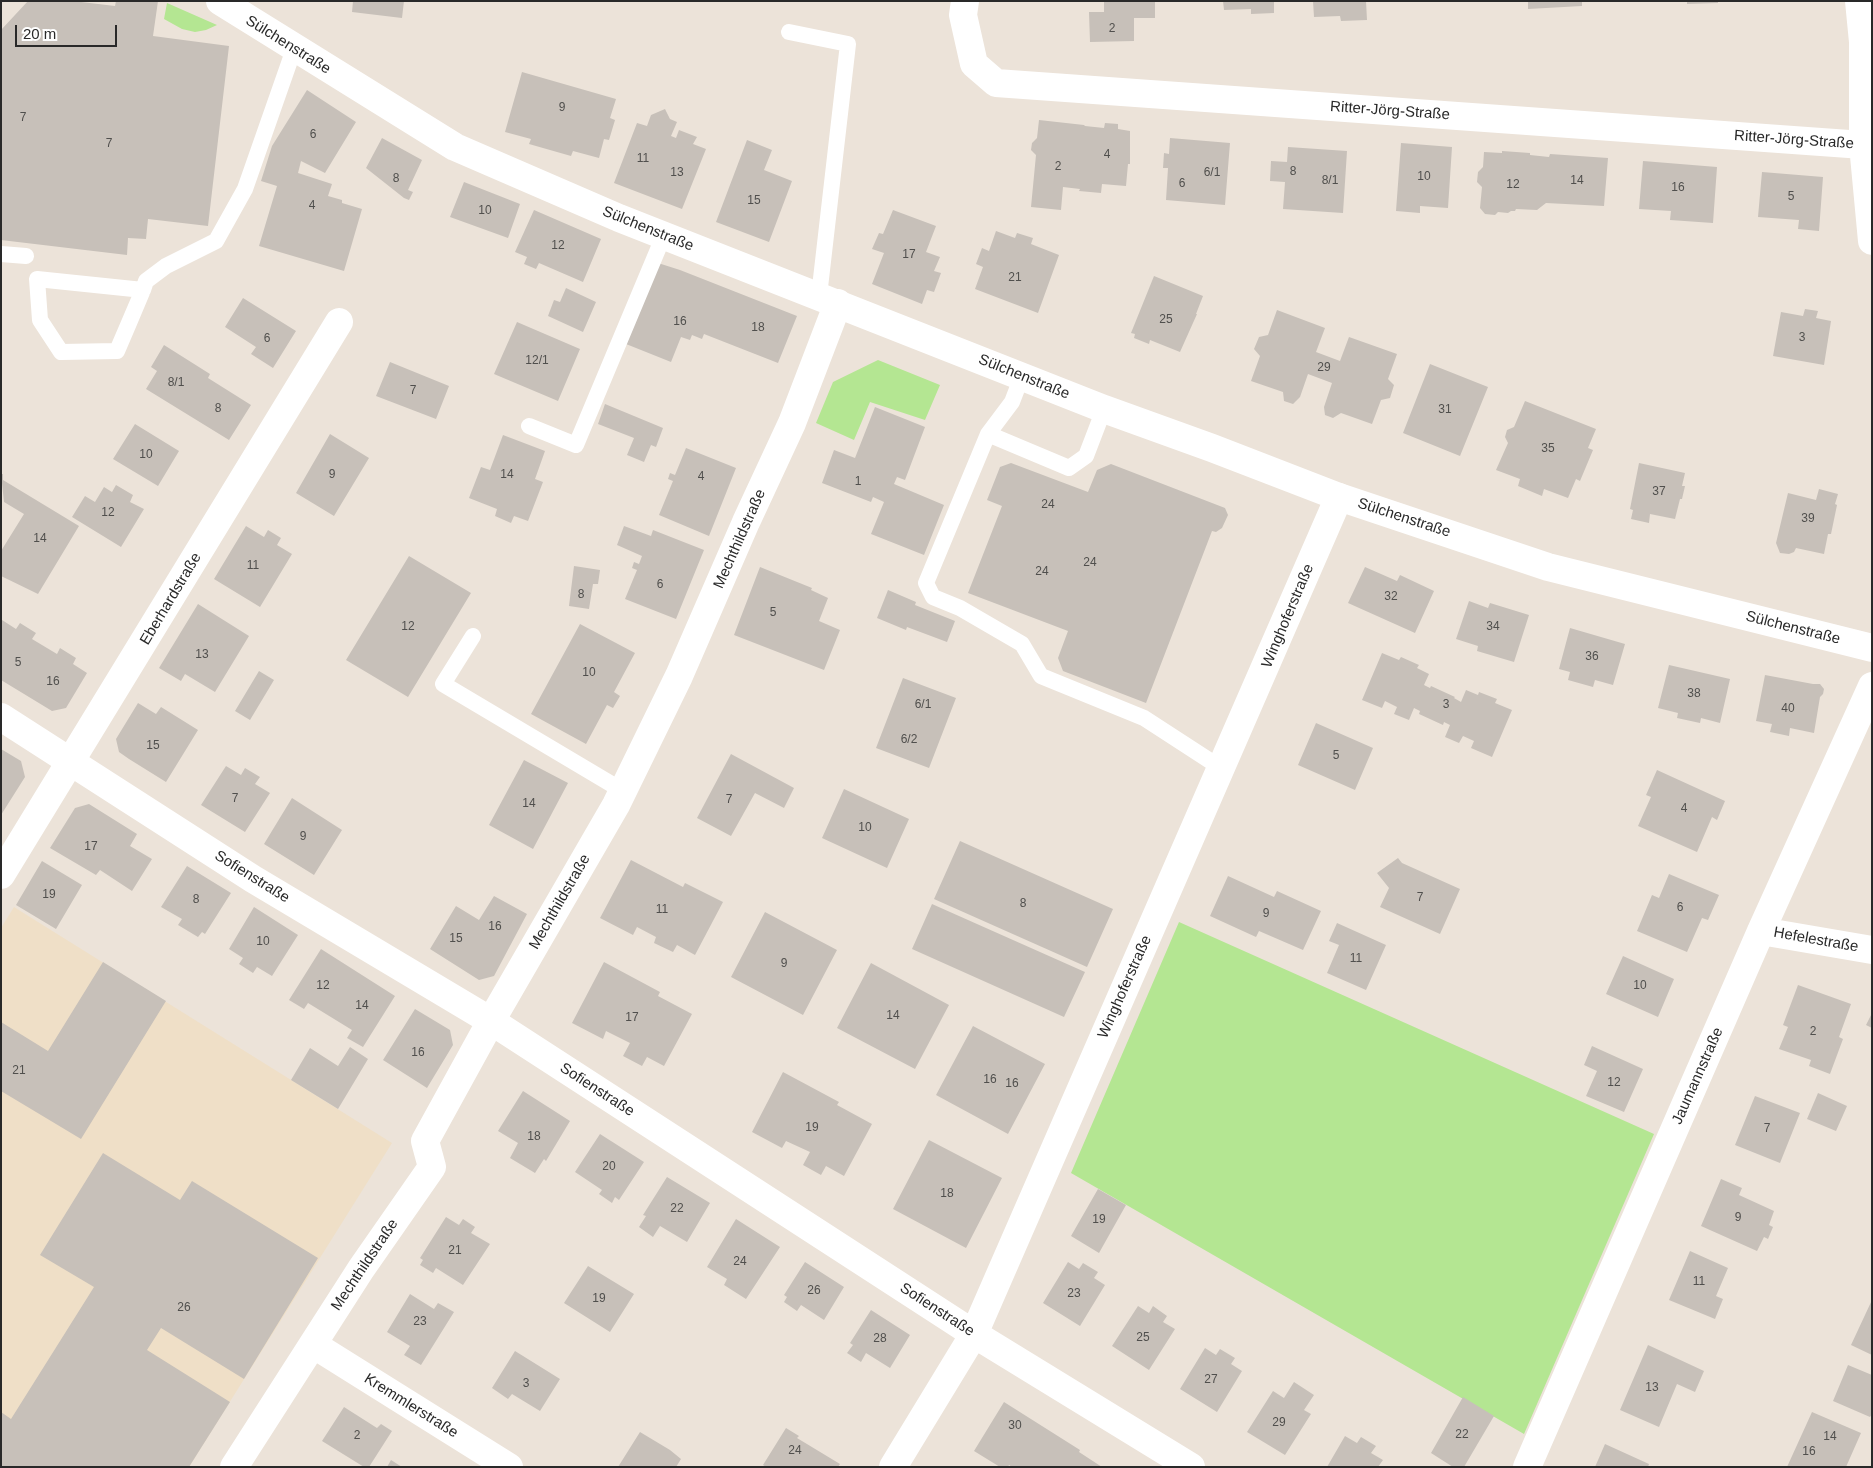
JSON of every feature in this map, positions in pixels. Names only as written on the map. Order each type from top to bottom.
[{"type":"street","name":"Sülchenstraße","points":[[220,1],[294,49],[455,147],[664,236],[1104,409],[1339,497],[1548,567],[1872,648]]},
{"type":"street","points":[[1859,1],[1867,42],[1863,145],[1872,241]]},
{"type":"street","name":"Ritter-Jörg-Straße","points":[[964,8],[974,64],[996,83],[1863,145]]},
{"type":"street","name":"Mechthildstraße","points":[[234,1467],[361,1269],[432,1167],[426,1141],[491,1021],[623,791],[679,676],[746,522],[792,424],[828,300]]},
{"type":"street","name":"Eberhardstraße","points":[[1,875],[339,322]]},
{"type":"street","name":"Winghoferstraße","points":[[893,1467],[974,1334],[1339,497]]},
{"type":"street","name":"Jaumannstraße","points":[[1527,1467],[1761,931],[1872,686]]},
{"type":"street","name":"Sofienstraße","points":[[1,717],[253,879],[491,1021],[974,1334],[1191,1467]]},
{"type":"street","name":"Hefelestraße","points":[[1761,931],[1872,950]]},
{"type":"street","name":"Kremmlerstraße","points":[[314,1345],[509,1467]]},
{"type":"lane","points":[[789,32],[848,44],[828,300]]},
{"type":"lane","points":[[143,290],[37,279],[40,320],[61,352],[117,351],[143,290],[146,281],[166,266],[216,241],[245,189],[294,49]]},
{"type":"lane","points":[[529,426],[576,445],[664,236]]},
{"type":"lane","points":[[1,254],[26,256]]},
{"type":"lane","points":[[1022,376],[1012,402],[988,434],[926,584],[933,597],[960,608],[1022,644],[1041,676],[1144,718],[1222,768]]},
{"type":"lane","points":[[988,434],[1069,468],[1086,456],[1104,409]]},
{"type":"lane","points":[[473,636],[443,684],[623,791]]},
{"type":"shaded area","points":[[14,907],[392,1143],[189,1467],[1,1467],[1,928]]},
{"type":"green space","points":[[167,3],[217,25],[195,32],[182,29],[164,19]]},
{"type":"green space","points":[[878,360],[940,385],[925,420],[870,402],[854,440],[816,423],[833,382]]},
{"type":"green space","points":[[1179,922],[1654,1134],[1524,1434],[1071,1173]]},
{"type":"building","points":[[28,1],[73,1],[115,6],[116,1],[158,1],[153,36],[229,46],[208,226],[148,219],[146,239],[128,238],[127,255],[1,240],[1,30]]},
{"type":"building","points":[[353,1],[404,1],[402,18],[352,12]]},
{"type":"building","points":[[1104,1],[1155,1],[1155,18],[1134,18],[1134,41],[1090,42],[1089,12],[1104,12]]},
{"type":"building","points":[[1223,1],[1274,1],[1274,13],[1251,14],[1251,9],[1224,10]]},
{"type":"building","points":[[1313,1],[1366,1],[1367,20],[1341,21],[1340,16],[1314,17]]},
{"type":"building","points":[[1528,1],[1582,1],[1582,6],[1528,9]]},
{"type":"building","points":[[1687,1],[1718,1],[1718,3],[1687,4]]},
{"type":"building","points":[[522,72],[616,99],[610,118],[615,120],[609,140],[604,139],[599,158],[573,151],[571,156],[529,144],[531,139],[505,132]]},
{"type":"building","points":[[307,90],[356,122],[325,173],[301,161],[298,173],[332,184],[328,196],[342,200],[342,203],[362,209],[344,271],[259,246],[277,186],[261,181],[272,146]]},
{"type":"building","points":[[665,109],[670,119],[677,122],[671,136],[676,138],[679,130],[697,137],[693,144],[706,149],[682,209],[614,183],[637,123],[647,126],[651,115]]},
{"type":"building","points":[[1039,120],[1104,128],[1105,123],[1118,124],[1118,129],[1130,131],[1130,164],[1128,164],[1126,186],[1102,184],[1101,193],[1063,187],[1061,210],[1031,207],[1036,155],[1031,150],[1032,143],[1037,138]]},
{"type":"building","points":[[382,138],[422,160],[408,190],[413,192],[409,200],[366,168]]},
{"type":"building","points":[[1170,138],[1230,143],[1225,205],[1166,200],[1168,168],[1163,168],[1164,153],[1169,154]]},
{"type":"building","points":[[747,140],[772,150],[764,170],[792,181],[769,242],[716,222]]},
{"type":"building","points":[[1401,143],[1452,147],[1448,208],[1420,206],[1420,213],[1396,211]]},
{"type":"building","points":[[1288,147],[1347,151],[1343,213],[1283,209],[1285,182],[1270,181],[1271,161],[1287,162]]},
{"type":"building","points":[[1502,151],[1530,153],[1530,155],[1549,157],[1550,154],[1608,158],[1604,206],[1546,203],[1537,210],[1516,209],[1508,213],[1485,214],[1480,208],[1482,187],[1477,182],[1478,172],[1483,167],[1484,152],[1502,153]]},
{"type":"building","points":[[1643,161],[1717,167],[1713,223],[1670,220],[1671,211],[1639,209]]},
{"type":"building","points":[[1762,172],[1823,177],[1819,231],[1798,229],[1799,220],[1758,217]]},
{"type":"building","points":[[464,182],[520,204],[508,238],[450,217]]},
{"type":"building","points":[[534,210],[601,239],[583,282],[539,263],[536,269],[524,264],[527,257],[515,252]]},
{"type":"building","points":[[893,210],[936,226],[926,252],[940,257],[934,271],[941,273],[934,292],[927,290],[922,304],[872,284],[884,253],[872,249],[879,233],[883,234]]},
{"type":"building","points":[[996,231],[1015,238],[1017,233],[1033,238],[1031,244],[1059,255],[1038,313],[975,289],[983,267],[976,264],[982,248],[989,251]]},
{"type":"building","points":[[658,263],[797,316],[778,363],[704,334],[702,339],[692,335],[690,340],[681,337],[671,362],[626,344]]},
{"type":"building","points":[[1154,276],[1203,296],[1180,352],[1150,340],[1149,344],[1134,338],[1135,334],[1131,333]]},
{"type":"building","points":[[566,288],[596,302],[583,332],[548,316],[554,300],[560,302]]},
{"type":"building","points":[[243,298],[296,331],[273,368],[251,354],[256,347],[225,327]]},
{"type":"building","points":[[1805,309],[1818,311],[1816,318],[1831,321],[1824,365],[1773,356],[1781,312],[1803,316]]},
{"type":"building","points":[[1277,310],[1325,328],[1316,352],[1340,361],[1349,337],[1397,354],[1388,379],[1394,385],[1390,398],[1381,400],[1372,424],[1341,413],[1333,418],[1325,415],[1324,407],[1332,383],[1308,374],[1300,397],[1293,404],[1284,401],[1283,392],[1251,381],[1260,356],[1254,349],[1259,337],[1268,335]]},
{"type":"building","points":[[517,322],[580,349],[558,401],[494,374]]},
{"type":"building","points":[[164,345],[210,374],[208,378],[251,405],[229,440],[146,389],[157,371],[151,367]]},
{"type":"building","points":[[390,362],[449,386],[436,419],[376,396]]},
{"type":"building","points":[[1430,364],[1488,387],[1460,456],[1403,433]]},
{"type":"building","points":[[1525,401],[1596,429],[1588,448],[1593,450],[1580,481],[1576,479],[1568,498],[1544,489],[1542,496],[1518,486],[1520,479],[1496,470],[1508,443],[1505,437],[1507,430],[1514,427]]},
{"type":"building","points":[[605,404],[663,428],[656,447],[651,445],[644,462],[627,455],[634,438],[598,424]]},
{"type":"building","points":[[875,407],[925,427],[905,480],[897,477],[894,484],[944,505],[924,555],[871,534],[884,502],[873,497],[871,502],[822,483],[834,450],[855,458]]},
{"type":"building","points":[[135,424],[179,451],[158,486],[113,459]]},
{"type":"building","points":[[330,434],[369,458],[334,516],[296,493]]},
{"type":"building","points":[[503,435],[545,451],[535,479],[543,482],[528,521],[514,516],[511,523],[495,516],[497,509],[469,498],[481,467],[490,470]]},
{"type":"building","points":[[686,448],[736,468],[709,536],[659,515],[673,481],[668,479],[670,473],[675,475]]},
{"type":"building","points":[[1011,463],[1088,492],[1097,470],[1111,464],[1225,508],[1228,515],[1222,528],[1216,532],[1212,531],[1146,703],[1063,671],[1058,658],[1068,631],[968,593],[1002,506],[987,500],[1000,467]]},
{"type":"building","points":[[1639,463],[1685,473],[1682,486],[1685,486],[1675,519],[1650,514],[1649,523],[1631,519],[1633,510],[1630,509]]},
{"type":"building","points":[[1,474],[3,474],[3,480],[79,526],[38,594],[1,576],[1,551],[24,514],[4,502]]},
{"type":"building","points":[[116,485],[133,495],[130,502],[144,509],[121,547],[72,517],[85,496],[95,502],[104,487],[112,492]]},
{"type":"building","points":[[1819,489],[1838,494],[1831,534],[1828,534],[1824,554],[1796,548],[1794,552],[1789,554],[1780,553],[1776,543],[1788,493],[1816,500]]},
{"type":"building","points":[[246,526],[264,537],[268,530],[281,538],[277,545],[292,554],[260,607],[214,579]]},
{"type":"building","points":[[624,526],[651,536],[653,530],[704,550],[676,619],[625,599],[637,570],[632,568],[634,562],[639,564],[642,556],[617,545]]},
{"type":"building","points":[[409,556],[471,593],[408,697],[346,660]]},
{"type":"building","points":[[574,566],[600,570],[598,584],[593,584],[589,609],[569,606]]},
{"type":"building","points":[[760,567],[812,588],[811,590],[828,598],[819,621],[840,630],[824,670],[734,635]]},
{"type":"building","points":[[1365,567],[1397,581],[1400,575],[1434,591],[1415,633],[1348,603]]},
{"type":"building","points":[[888,590],[916,602],[915,605],[955,621],[947,642],[907,627],[906,630],[877,618]]},
{"type":"building","points":[[1469,601],[1488,608],[1490,603],[1529,615],[1514,662],[1477,651],[1478,646],[1456,639]]},
{"type":"building","points":[[198,604],[249,636],[215,692],[185,674],[181,681],[159,668]]},
{"type":"building","points":[[2,620],[16,629],[20,623],[36,633],[32,639],[57,654],[60,648],[76,658],[73,664],[87,673],[66,708],[52,711],[1,680]]},
{"type":"building","points":[[580,624],[635,653],[614,692],[620,696],[613,708],[607,705],[586,744],[531,714]]},
{"type":"building","points":[[1570,628],[1625,644],[1613,685],[1595,680],[1593,687],[1568,680],[1570,672],[1559,669]]},
{"type":"building","points":[[1382,653],[1399,660],[1401,657],[1419,665],[1417,668],[1429,674],[1424,685],[1430,688],[1431,686],[1455,697],[1461,702],[1466,690],[1478,695],[1479,692],[1497,699],[1495,703],[1512,710],[1492,757],[1471,748],[1474,741],[1463,736],[1459,743],[1445,737],[1450,725],[1444,722],[1443,725],[1419,714],[1420,711],[1414,708],[1409,720],[1394,714],[1397,707],[1385,701],[1382,708],[1362,700]]},
{"type":"building","points":[[1669,665],[1730,679],[1720,723],[1701,718],[1700,723],[1677,718],[1678,713],[1658,708]]},
{"type":"building","points":[[259,671],[274,680],[250,720],[235,711]]},
{"type":"building","points":[[1765,675],[1820,684],[1824,689],[1820,697],[1814,733],[1790,728],[1789,736],[1770,732],[1772,724],[1756,721]]},
{"type":"building","points":[[903,678],[956,698],[929,768],[876,748]]},
{"type":"building","points":[[138,703],[156,714],[161,707],[198,730],[166,782],[119,752],[116,739]]},
{"type":"building","points":[[1316,723],[1373,748],[1355,790],[1298,765]]},
{"type":"building","points":[[1,749],[21,761],[25,777],[1,815]]},
{"type":"building","points":[[731,754],[794,788],[784,808],[755,793],[731,836],[697,818]]},
{"type":"building","points":[[524,760],[568,783],[533,849],[489,825]]},
{"type":"building","points":[[226,766],[241,775],[245,768],[260,777],[255,784],[270,793],[245,832],[201,805]]},
{"type":"building","points":[[1657,770],[1725,801],[1717,820],[1712,817],[1697,852],[1638,826],[1651,797],[1646,795]]},
{"type":"building","points":[[844,789],[909,819],[887,868],[822,838]]},
{"type":"building","points":[[292,798],[342,830],[314,875],[264,844]]},
{"type":"building","points":[[89,804],[137,834],[130,846],[152,859],[132,891],[100,870],[96,875],[50,848],[75,808]]},
{"type":"building","points":[[960,841],[1113,909],[1087,967],[934,899]]},
{"type":"building","points":[[1398,858],[1402,863],[1460,889],[1440,934],[1380,907],[1389,888],[1377,873]]},
{"type":"building","points":[[631,860],[683,887],[685,883],[723,902],[695,955],[677,945],[673,952],[654,943],[656,937],[637,927],[633,935],[600,918]]},
{"type":"building","points":[[42,861],[82,885],[56,929],[16,905]]},
{"type":"building","points":[[187,866],[231,893],[205,934],[202,932],[198,937],[178,925],[182,919],[161,907]]},
{"type":"building","points":[[1669,874],[1719,895],[1708,920],[1702,918],[1687,952],[1637,931],[1652,895],[1659,898]]},
{"type":"building","points":[[1228,876],[1274,897],[1277,891],[1321,911],[1303,950],[1259,931],[1256,937],[1210,916]]},
{"type":"building","points":[[494,896],[527,914],[494,976],[479,980],[430,949],[456,906],[479,920]]},
{"type":"building","points":[[932,904],[1085,972],[1064,1017],[912,949]]},
{"type":"building","points":[[254,907],[298,935],[272,976],[257,967],[253,973],[239,964],[243,958],[229,949]]},
{"type":"building","points":[[765,912],[837,950],[803,1015],[731,977]]},
{"type":"building","points":[[1337,923],[1386,945],[1366,990],[1327,973],[1339,945],[1329,941]]},
{"type":"building","points":[[321,949],[395,996],[363,1047],[347,1038],[352,1030],[308,1003],[304,1009],[289,1000]]},
{"type":"building","points":[[1623,956],[1674,979],[1658,1017],[1606,994]]},
{"type":"building","points":[[103,962],[166,1001],[81,1139],[1,1091],[1,1022],[48,1051]]},
{"type":"building","points":[[604,962],[660,992],[658,996],[692,1014],[664,1066],[647,1057],[642,1066],[623,1056],[630,1043],[606,1031],[603,1039],[572,1023]]},
{"type":"building","points":[[871,963],[949,1005],[915,1069],[837,1028]]},
{"type":"building","points":[[1798,985],[1851,1004],[1839,1037],[1843,1039],[1830,1074],[1809,1066],[1811,1060],[1779,1049],[1788,1027],[1783,1025]]},
{"type":"building","points":[[415,1009],[450,1030],[453,1045],[427,1088],[383,1060]]},
{"type":"building","points":[[1872,1013],[1872,1028],[1866,1025]]},
{"type":"building","points":[[973,1026],[1045,1064],[1008,1134],[936,1095]]},
{"type":"building","points":[[1592,1046],[1643,1069],[1624,1112],[1586,1096],[1597,1071],[1584,1065]]},
{"type":"building","points":[[350,1047],[368,1059],[338,1109],[291,1080],[310,1048],[338,1066]]},
{"type":"building","points":[[783,1072],[839,1102],[837,1105],[872,1124],[844,1176],[826,1166],[821,1175],[803,1165],[810,1152],[786,1141],[782,1148],[752,1132]]},
{"type":"building","points":[[523,1091],[570,1121],[546,1161],[544,1159],[535,1173],[510,1158],[518,1143],[498,1131]]},
{"type":"building","points":[[1818,1093],[1847,1106],[1836,1131],[1807,1119]]},
{"type":"building","points":[[1755,1096],[1800,1113],[1780,1163],[1735,1145]]},
{"type":"building","points":[[600,1134],[644,1162],[619,1200],[615,1197],[612,1203],[599,1194],[602,1190],[575,1172]]},
{"type":"building","points":[[929,1140],[1002,1178],[966,1248],[893,1209]]},
{"type":"building","points":[[103,1153],[180,1200],[192,1181],[318,1258],[244,1379],[161,1328],[147,1350],[230,1402],[189,1467],[1,1467],[1,1412],[11,1419],[94,1287],[40,1255]]},
{"type":"building","points":[[667,1177],[710,1203],[687,1242],[660,1226],[653,1237],[639,1227],[646,1216],[643,1215]]},
{"type":"building","points":[[1721,1179],[1742,1188],[1739,1195],[1774,1211],[1769,1225],[1773,1227],[1768,1239],[1764,1237],[1757,1251],[1701,1226]]},
{"type":"building","points":[[1098,1189],[1126,1205],[1099,1253],[1071,1236]]},
{"type":"building","points":[[446,1217],[459,1225],[463,1219],[475,1227],[471,1233],[490,1244],[463,1285],[436,1268],[433,1273],[420,1265],[423,1260],[420,1258]]},
{"type":"building","points":[[736,1219],[780,1247],[746,1299],[724,1285],[727,1279],[707,1267]]},
{"type":"building","points":[[1690,1251],[1728,1268],[1716,1296],[1723,1299],[1715,1319],[1669,1300]]},
{"type":"building","points":[[805,1262],[844,1287],[824,1320],[801,1305],[797,1311],[784,1302],[787,1297],[784,1295]]},
{"type":"building","points":[[1068,1262],[1079,1269],[1083,1263],[1098,1272],[1094,1278],[1105,1285],[1080,1326],[1043,1303]]},
{"type":"building","points":[[588,1266],[634,1294],[610,1332],[564,1303]]},
{"type":"building","points":[[410,1294],[434,1309],[438,1303],[454,1312],[421,1365],[404,1355],[410,1346],[387,1332]]},
{"type":"building","points":[[1872,1300],[1872,1355],[1851,1345]]},
{"type":"building","points":[[1138,1306],[1149,1313],[1153,1306],[1167,1316],[1163,1322],[1175,1329],[1149,1370],[1112,1346]]},
{"type":"building","points":[[871,1310],[910,1335],[890,1368],[866,1353],[861,1362],[847,1353],[853,1345],[850,1343]]},
{"type":"building","points":[[1648,1345],[1704,1371],[1695,1392],[1677,1384],[1659,1427],[1620,1410]]},
{"type":"building","points":[[1205,1348],[1216,1355],[1220,1349],[1235,1358],[1231,1364],[1242,1371],[1217,1412],[1180,1389]]},
{"type":"building","points":[[515,1351],[560,1379],[540,1411],[512,1394],[508,1399],[492,1388]]},
{"type":"building","points":[[1848,1365],[1872,1375],[1872,1414],[1870,1417],[1833,1401]]},
{"type":"building","points":[[1294,1382],[1314,1395],[1304,1410],[1311,1414],[1285,1455],[1247,1432],[1273,1391],[1284,1398]]},
{"type":"building","points":[[1463,1397],[1494,1416],[1464,1467],[1453,1467],[1431,1453]]},
{"type":"building","points":[[1004,1402],[1080,1450],[1079,1452],[1102,1467],[1012,1467],[1009,1465],[1008,1467],[1000,1467],[974,1451]]},
{"type":"building","points":[[344,1407],[377,1428],[381,1424],[392,1431],[369,1467],[364,1467],[322,1441]]},
{"type":"building","points":[[1812,1412],[1861,1433],[1846,1467],[1787,1467]]},
{"type":"building","points":[[786,1428],[799,1436],[797,1438],[840,1464],[838,1467],[766,1467],[763,1465]]},
{"type":"building","points":[[640,1432],[681,1459],[676,1467],[618,1467]]},
{"type":"building","points":[[1345,1436],[1357,1443],[1361,1437],[1376,1446],[1371,1453],[1383,1460],[1378,1467],[1327,1467]]},
{"type":"building","points":[[1605,1444],[1649,1464],[1648,1467],[1595,1467]]},
{"type":"building","points":[[391,1460],[402,1467],[387,1467]]}]
